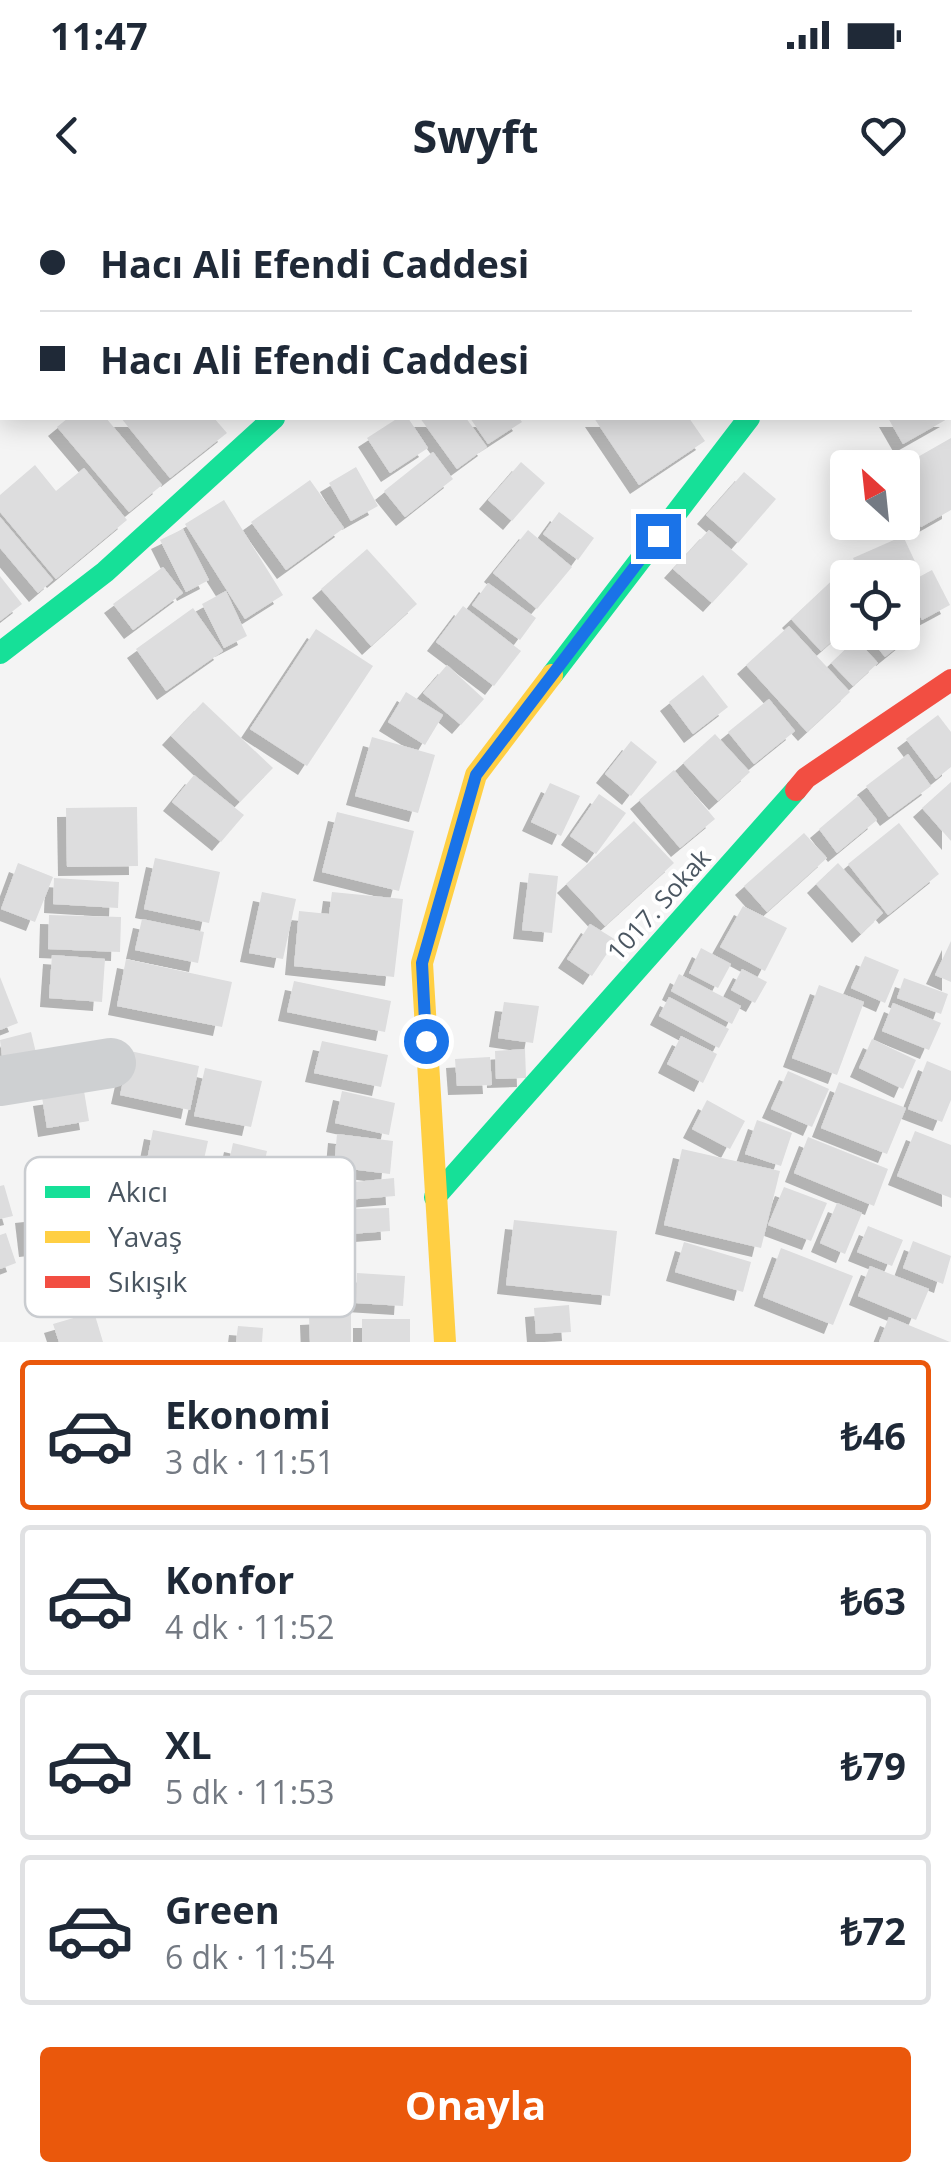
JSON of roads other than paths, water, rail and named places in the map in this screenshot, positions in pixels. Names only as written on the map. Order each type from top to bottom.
[{"type":"street","points":[[0,654],[105,572],[272,420]]},
{"type":"street","points":[[445,1342],[422,963],[476,775],[747,420]]},
{"type":"street","name":"1017. Sokak","points":[[435,1197],[806,778],[951,680]]},
{"type":"street","points":[[0,1082],[111,1063]]}]
